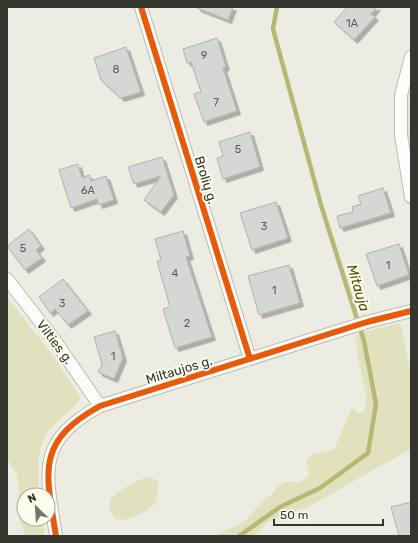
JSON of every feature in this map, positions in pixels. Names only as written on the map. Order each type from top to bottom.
[{"type":"street","name":"Brolių g.","points":[[141,7],[250,359]]},
{"type":"street","points":[[411,57],[401,95],[400,135],[411,197]]},
{"type":"street","name":"Vilties g.","points":[[7,279],[56,342],[100,406]]},
{"type":"street","name":"Miltaujos g.","points":[[56,536],[48,483],[50,458],[56,443],[68,428],[82,416],[100,406],[366,322],[411,311]]},
{"type":"shaded area","points":[[411,92],[411,151],[408,135],[409,94]]},
{"type":"green space","points":[[7,297],[54,357],[81,398],[52,427],[43,442],[39,459],[39,487],[18,487],[17,474],[7,459]]},
{"type":"green space","points":[[400,323],[411,373],[411,449],[306,508],[283,515],[267,523],[254,536],[215,536],[245,521],[262,502],[273,493],[276,488],[285,482],[300,482],[308,477],[309,469],[306,461],[310,455],[334,449],[352,408],[358,413],[364,412],[367,400],[355,335]]},
{"type":"green space","points":[[146,477],[155,479],[159,484],[155,504],[144,512],[126,520],[115,519],[110,510],[110,499],[124,488]]},
{"type":"green space","points":[[22,527],[43,527],[45,536],[26,536]]},
{"type":"building","points":[[197,7],[233,7],[228,20]]},
{"type":"building","points":[[347,7],[377,7],[371,14],[375,17],[354,40],[334,22]]},
{"type":"building","points":[[217,38],[226,67],[223,68],[237,111],[204,122],[194,94],[201,92],[191,62],[187,63],[183,49]]},
{"type":"building","points":[[126,47],[141,92],[121,98],[101,80],[94,58]]},
{"type":"building","points":[[250,132],[260,167],[223,179],[217,158],[223,156],[219,142]]},
{"type":"building","points":[[162,157],[174,195],[161,212],[144,200],[161,176],[134,184],[128,167]]},
{"type":"building","points":[[78,164],[82,178],[89,175],[91,181],[106,176],[114,200],[99,205],[97,199],[71,208],[59,170]]},
{"type":"building","points":[[383,188],[391,213],[340,228],[337,216],[353,212],[352,207],[361,204],[358,196]]},
{"type":"building","points":[[276,202],[288,238],[252,250],[240,213]]},
{"type":"building","points":[[29,229],[41,246],[36,250],[42,258],[25,270],[7,246]]},
{"type":"building","points":[[183,231],[190,256],[186,257],[212,337],[175,348],[163,309],[170,307],[157,261],[161,260],[155,239]]},
{"type":"building","points":[[399,244],[409,275],[377,286],[366,254]]},
{"type":"building","points":[[289,265],[300,303],[259,315],[248,276]]},
{"type":"building","points":[[63,279],[88,311],[68,325],[55,309],[50,313],[39,297]]},
{"type":"building","points":[[115,331],[123,358],[114,379],[98,372],[102,364],[94,337]]},
{"type":"building","points":[[411,502],[411,536],[399,536],[391,507]]},
{"type":"waterway","name":"Mitauja","points":[[239,536],[280,507],[320,488],[368,453],[376,404],[364,341],[321,205],[273,29],[277,7]]},
{"type":"cycle path","points":[[141,7],[250,359]]},
{"type":"cycle path","points":[[56,536],[48,476],[50,460],[55,446],[64,432],[79,419],[100,406],[367,322],[411,311]]}]
